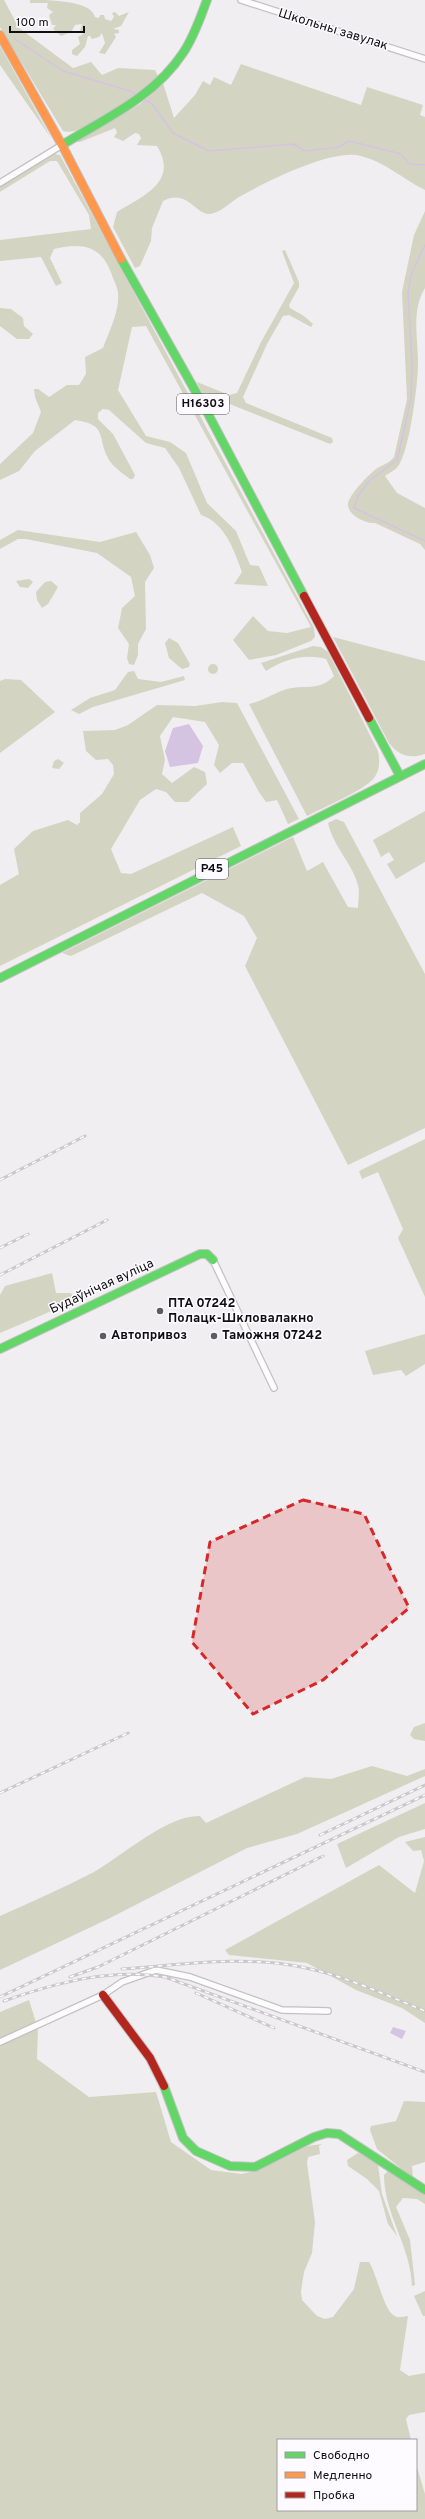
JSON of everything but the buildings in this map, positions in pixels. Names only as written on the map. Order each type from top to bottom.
[{"type":"main road","points":[[62,145],[138,101],[164,78],[184,53],[207,0]]},
{"type":"main road","name":"Н16303","points":[[0,35],[62,145],[133,282],[206,410],[400,776]]},
{"type":"main road","name":"Р45","points":[[0,978],[186,882],[425,764]]},
{"type":"main road","name":"Будаўнічая вуліца","points":[[0,1349],[200,1254],[207,1254],[213,1260]]},
{"type":"main road","points":[[103,1995],[150,2058],[162,2081],[183,2138],[196,2151],[230,2166],[255,2167],[314,2137],[327,2133],[339,2134],[425,2190]]},
{"type":"street","name":"Школьны завулак","points":[[241,0],[425,59]]},
{"type":"street","points":[[0,183],[62,145]]},
{"type":"street","points":[[213,1260],[274,1388]]},
{"type":"street","points":[[0,2042],[103,1995],[122,1982],[156,1970],[190,1977],[282,2010],[328,2011]]},
{"type":"highlighted area","points":[[303,1500],[364,1514],[409,1608],[323,1680],[253,1714],[192,1642],[210,1542]]},
{"type":"green space","points":[[0,0],[4,0],[19,28],[73,68],[91,62],[102,75],[118,68],[155,70],[158,76],[133,101],[119,111],[99,122],[79,130],[70,132],[63,131],[0,27]]},
{"type":"green space","points":[[30,0],[48,0],[78,4],[92,11],[95,17],[99,18],[100,15],[104,15],[105,19],[111,21],[114,17],[112,13],[115,12],[119,16],[129,12],[121,26],[113,29],[119,30],[119,33],[114,34],[116,37],[105,54],[99,53],[105,43],[102,33],[99,37],[92,39],[88,36],[85,47],[77,56],[72,54],[72,50],[80,44],[78,37],[83,34],[80,30],[82,24],[75,25],[71,32],[61,36],[53,29],[56,25],[52,25],[49,15],[53,12],[47,8],[48,3],[30,3]]},
{"type":"green space","points":[[0,46],[51,138],[0,65]]},
{"type":"green space","points":[[241,64],[361,105],[367,87],[423,105],[420,115],[425,117],[425,190],[378,162],[361,156],[349,155],[334,157],[317,162],[282,175],[239,197],[214,213],[208,214],[186,200],[172,198],[163,201],[152,228],[151,241],[140,266],[135,268],[113,227],[117,212],[147,194],[161,178],[164,169],[163,159],[157,146],[137,145],[141,138],[139,134],[135,133],[123,141],[114,137],[117,132],[115,128],[80,142],[77,142],[78,138],[140,104],[163,83],[174,118],[195,95],[203,81],[210,85],[214,77],[231,85]]},
{"type":"green space","points":[[55,154],[60,155],[314,628],[315,637],[311,641],[276,655],[249,660],[233,640],[253,616],[268,631],[287,633],[311,627],[146,326],[132,327],[118,390],[146,436],[170,442],[186,453],[207,503],[236,531],[250,565],[259,566],[268,586],[234,584],[242,572],[228,538],[216,524],[201,515],[179,468],[165,448],[146,443],[109,410],[103,409],[98,413],[98,419],[113,434],[135,475],[133,479],[130,479],[111,463],[105,452],[100,433],[97,429],[93,425],[86,422],[75,420],[35,451],[19,471],[0,480],[0,464],[33,433],[41,412],[35,397],[34,389],[38,389],[49,397],[67,385],[79,385],[86,374],[85,357],[103,348],[114,321],[117,306],[118,292],[109,267],[98,253],[91,249],[74,246],[54,249],[50,258],[62,283],[56,286],[41,257],[0,261],[0,240],[91,229],[89,215],[57,161],[50,161],[0,192],[0,186]]},
{"type":"green space","points":[[425,211],[425,288],[418,306],[416,324],[418,373],[413,415],[407,444],[399,465],[385,476],[397,493],[425,508],[425,550],[420,544],[375,523],[361,520],[352,513],[348,505],[351,496],[365,479],[376,469],[394,457],[407,399],[402,292],[414,235]]},
{"type":"green space","points":[[285,250],[299,282],[299,287],[289,305],[290,308],[304,316],[313,324],[311,327],[289,315],[283,316],[267,344],[243,397],[246,403],[332,438],[333,442],[330,444],[207,395],[204,397],[197,382],[229,395],[237,393],[261,342],[294,283],[282,251]]},
{"type":"green space","points":[[0,308],[11,309],[23,318],[24,326],[33,334],[29,339],[17,339],[0,326]]},
{"type":"green space","points":[[18,530],[100,542],[136,532],[150,555],[154,568],[145,582],[146,629],[138,644],[138,655],[134,665],[129,664],[127,658],[129,644],[118,628],[122,608],[135,596],[131,577],[97,553],[26,539],[18,539],[0,549],[0,540]]},
{"type":"green space","points":[[29,579],[33,582],[28,588],[20,587],[16,581]]},
{"type":"green space","points":[[51,581],[58,587],[48,604],[42,608],[37,600],[36,592],[45,582]]},
{"type":"green space","points":[[333,637],[425,661],[425,754],[410,756],[401,754],[389,743]]},
{"type":"green space","points":[[169,638],[178,643],[190,664],[189,667],[182,669],[169,658],[165,643]]},
{"type":"green space","points":[[313,646],[321,647],[328,652],[378,751],[379,762],[376,775],[369,783],[353,793],[307,816],[249,704],[287,689],[317,686],[323,684],[334,676],[326,659],[318,657],[303,657],[287,660],[266,671],[261,663]]},
{"type":"green space","points":[[213,664],[218,669],[213,674],[208,669]]},
{"type":"green space","points":[[134,671],[138,679],[161,682],[184,676],[185,680],[93,707],[79,714],[71,710],[90,698],[115,690],[128,672]]},
{"type":"green space","points":[[5,679],[21,680],[55,712],[0,753],[0,681]]},
{"type":"green space","points":[[222,702],[237,703],[299,819],[288,824],[277,800],[266,802],[243,763],[232,763],[220,773],[214,765],[219,745],[205,722],[173,717],[160,736],[165,760],[162,774],[172,783],[194,767],[205,772],[207,784],[188,802],[175,802],[166,792],[156,789],[140,800],[111,849],[121,873],[131,874],[233,827],[241,846],[0,966],[0,885],[19,874],[14,849],[33,831],[68,820],[77,825],[80,822],[80,813],[102,794],[114,774],[113,765],[108,759],[96,760],[86,751],[83,731],[115,730],[128,725],[157,705],[195,706]]},
{"type":"green space","points":[[58,759],[64,763],[59,769],[52,768],[54,761]]},
{"type":"green space","points":[[425,811],[425,862],[396,879],[387,864],[394,860],[389,852],[381,857],[373,840]]},
{"type":"green space","points":[[336,819],[344,822],[425,974],[425,1128],[348,1165],[245,966],[257,938],[244,916],[202,893],[71,956],[62,953],[293,837],[307,871],[323,862],[348,907],[358,908],[358,885],[330,831],[328,823]]},
{"type":"green space","points":[[425,1139],[425,1297],[398,1238],[403,1229],[378,1172],[362,1179],[359,1171]]},
{"type":"green space","points":[[52,1273],[56,1293],[71,1293],[75,1301],[0,1333],[0,1295],[5,1286]]},
{"type":"green space","points":[[425,1334],[425,1364],[406,1376],[401,1370],[373,1375],[365,1351]]},
{"type":"green space","points":[[425,1723],[425,1741],[414,1739],[410,1735],[414,1727]]},
{"type":"green space","points":[[372,1766],[407,1776],[425,1769],[425,1776],[297,1834],[247,1848],[108,1919],[0,1970],[0,1916],[94,1872],[159,1829],[173,1822],[187,1817],[200,1816],[206,1823],[305,1777],[331,1779]]},
{"type":"green space","points":[[425,1803],[425,1829],[399,1837],[346,1868],[337,1844]]},
{"type":"green space","points":[[425,1837],[425,2023],[402,2008],[356,1990],[307,1963],[229,1955],[225,1950],[379,1865],[415,1893],[424,1861],[421,1850],[413,1851],[405,1842]]},
{"type":"green space","points":[[29,2000],[38,2029],[37,2059],[89,2097],[156,2092],[171,2142],[211,2170],[241,2174],[255,2171],[308,2146],[322,2144],[319,2146],[320,2154],[308,2157],[307,2163],[315,2222],[312,2253],[304,2272],[301,2291],[302,2300],[317,2316],[325,2319],[333,2317],[354,2289],[360,2262],[369,2262],[387,2308],[395,2316],[408,2316],[400,2370],[409,2376],[425,2373],[425,2412],[409,2415],[406,2419],[411,2439],[277,2439],[277,2511],[417,2511],[417,2467],[425,2494],[425,2519],[0,2519],[0,2012]]},
{"type":"green space","points":[[404,2101],[425,2102],[425,2162],[412,2166],[413,2178],[377,2149],[370,2130],[371,2126],[396,2121]]},
{"type":"green space","points":[[358,2153],[373,2160],[378,2165],[382,2194],[397,2236],[388,2224],[379,2191],[367,2179],[348,2166],[347,2160]]},
{"type":"green space","points":[[388,2171],[425,2193],[425,2204],[417,2199],[403,2198],[396,2207],[410,2240],[415,2285],[412,2286],[411,2272],[403,2244],[388,2203],[385,2189],[384,2175]]},
{"type":"green space","points":[[425,2291],[425,2316],[423,2316],[414,2296]]},
{"type":"shaded area","points":[[189,724],[203,746],[198,763],[170,767],[165,751],[173,728]]},
{"type":"shaded area","points":[[393,2027],[406,2031],[402,2039],[390,2033]]},
{"type":"waterway","points":[[15,39],[63,71],[130,91],[137,95]]},
{"type":"waterway","points":[[145,100],[152,104],[173,133],[209,151],[293,144],[305,151],[339,147],[349,141],[401,154],[409,164],[425,165]]},
{"type":"waterway","points":[[425,245],[411,275],[408,293],[412,363],[411,399],[397,460],[369,481],[358,496],[354,508],[425,541]]},
{"type":"railway","points":[[0,1180],[85,1136]]},
{"type":"railway","points":[[0,1275],[107,1220]]},
{"type":"railway","points":[[0,1248],[28,1234]]},
{"type":"railway","points":[[0,1793],[128,1733]]},
{"type":"railway","points":[[320,1835],[425,1785]]},
{"type":"railway","points":[[0,1997],[425,1795]]},
{"type":"railway","points":[[70,1977],[98,1967],[323,1856]]},
{"type":"railway","points":[[122,1969],[189,1963],[234,1961],[279,1963],[333,1975],[425,2011]]},
{"type":"railway","points":[[4,2001],[43,1988],[103,1976],[124,1974],[165,1977],[425,2072]]},
{"type":"railway","points":[[196,1993],[274,2028]]},
{"type":"traffic: fast","points":[[62,145],[112,116],[144,94],[158,82],[187,47],[207,0]]},
{"type":"traffic: fast","points":[[121,259],[206,410],[304,596]]},
{"type":"traffic: fast","points":[[369,718],[400,776]]},
{"type":"traffic: fast","points":[[0,978],[425,764]]},
{"type":"traffic: fast","points":[[0,1349],[200,1254],[207,1254],[213,1260]]},
{"type":"traffic: fast","points":[[164,2086],[183,2138],[196,2151],[230,2166],[255,2167],[314,2137],[327,2133],[339,2134],[425,2190]]},
{"type":"traffic: slow","points":[[0,35],[62,145],[121,259]]},
{"type":"traffic: jam","points":[[304,596],[369,718]]},
{"type":"traffic: jam","points":[[103,1995],[150,2058],[164,2086]]},
{"type":"place","name":"ПТА 07242 Полацк-Шкловалакно","points":[[160,1311]]},
{"type":"place","name":"Автопривоз","points":[[103,1336]]},
{"type":"place","name":"Таможня 07242","points":[[214,1336]]}]
